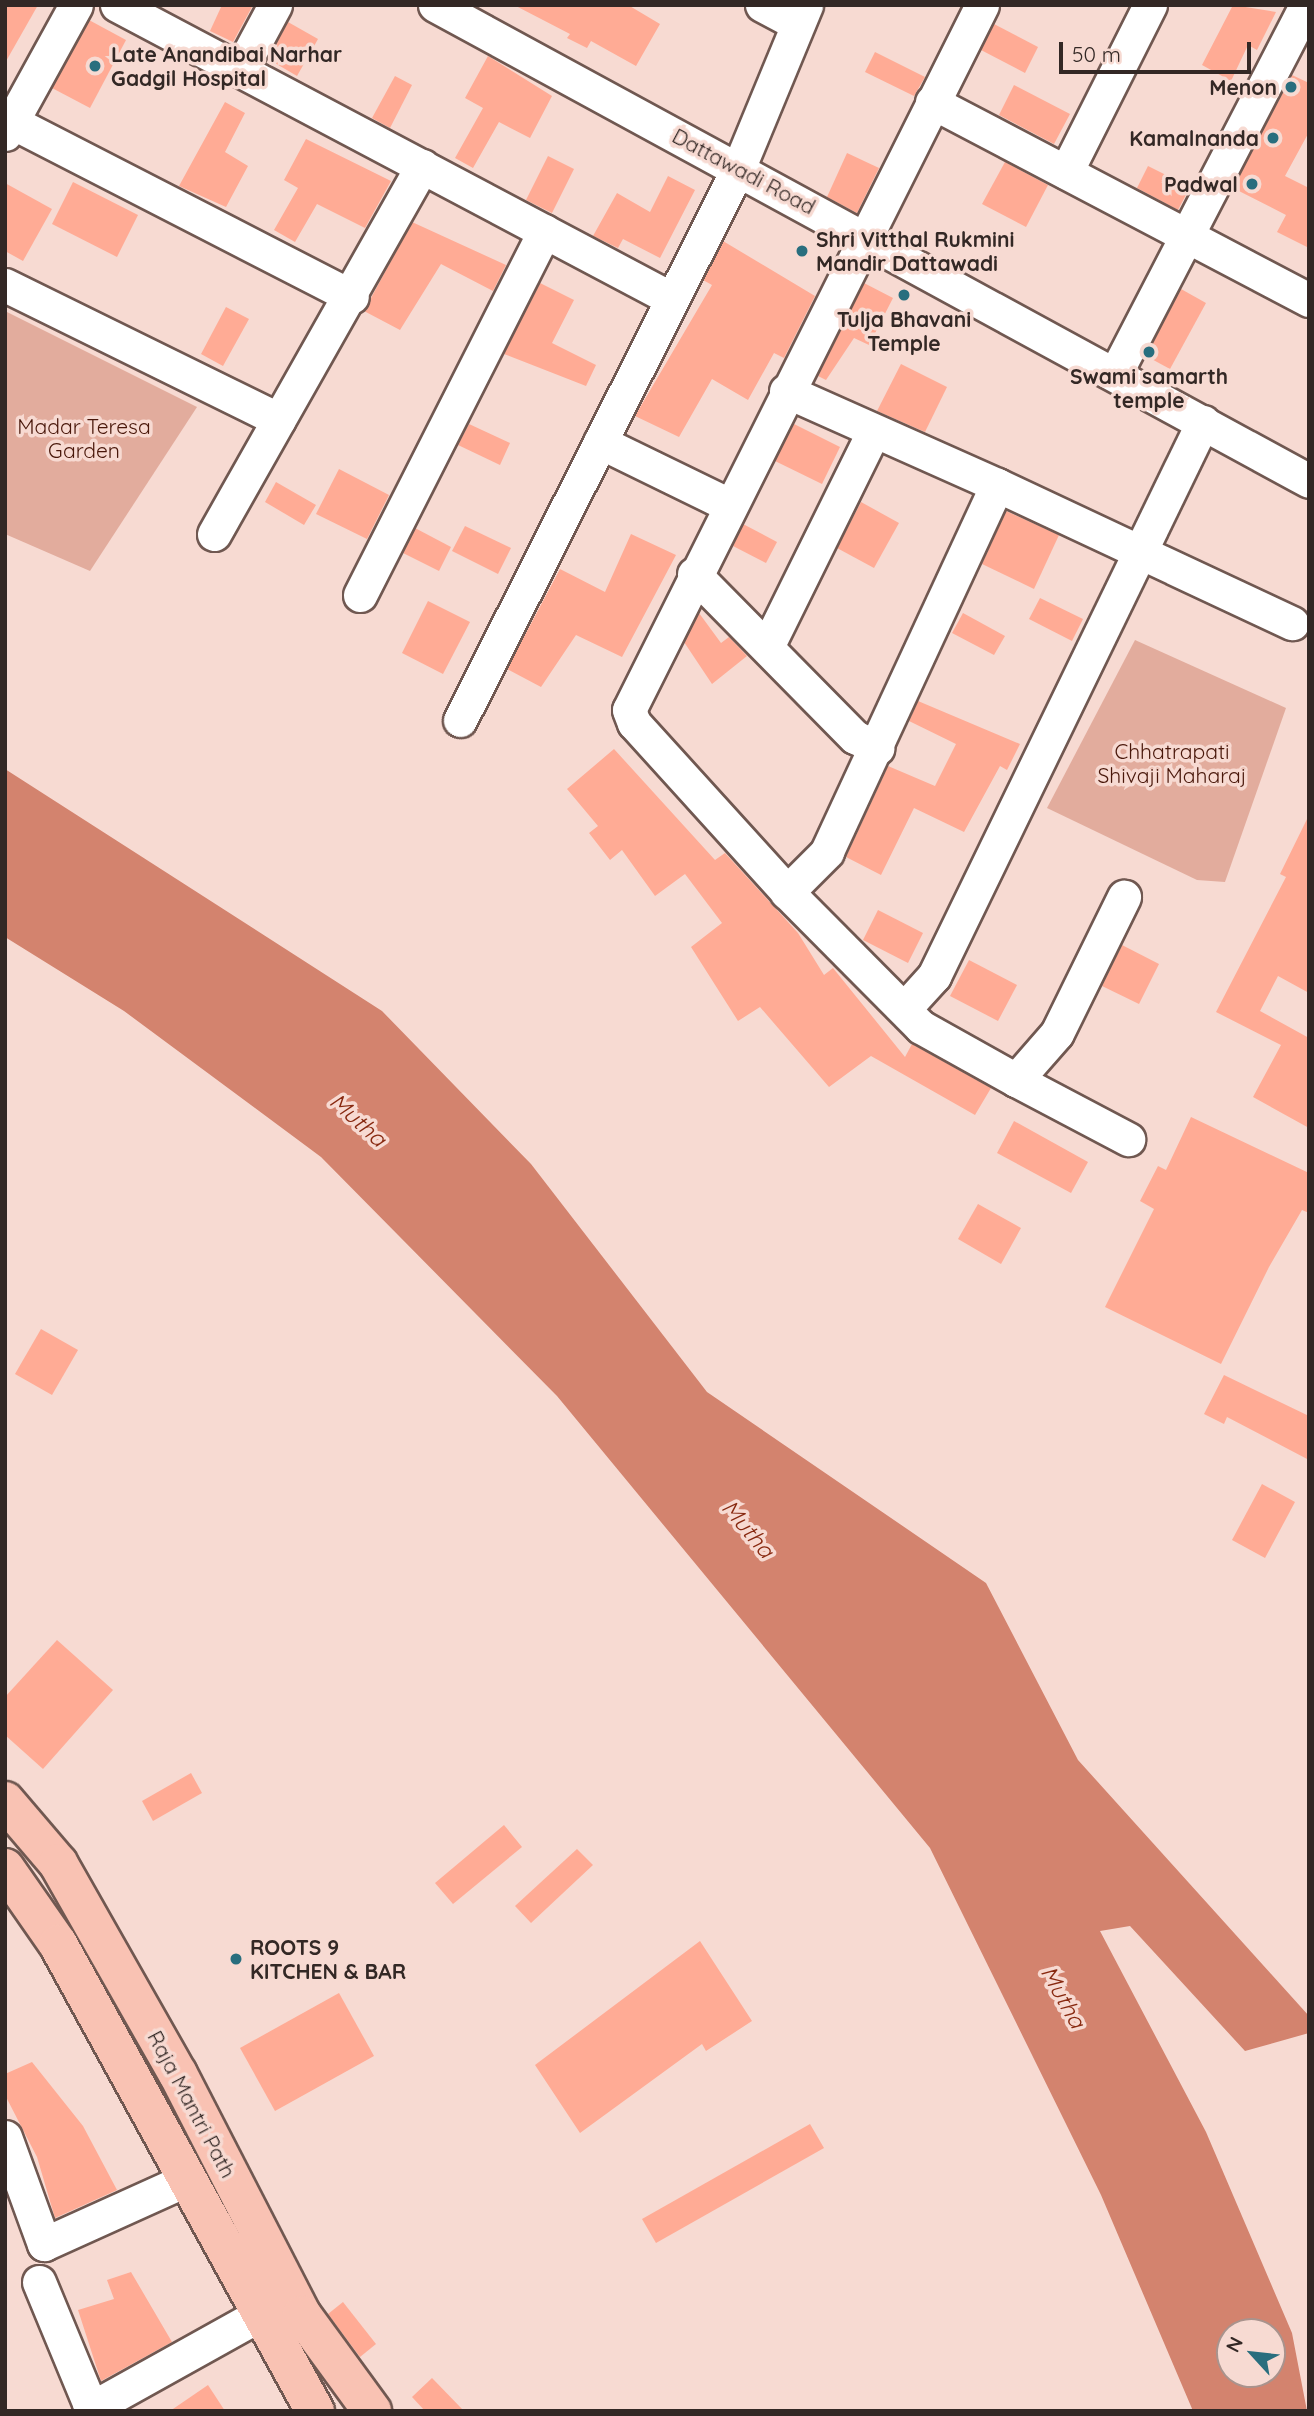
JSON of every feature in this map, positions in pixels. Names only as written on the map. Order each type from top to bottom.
[{"type":"main road","name":"Raja Mantri Path","points":[[5,1801],[58,1863],[178,2074],[302,2315],[372,2411]]},
{"type":"main road","name":"Raja Mantri Path","points":[[5,1868],[58,1944],[315,2411]]},
{"type":"street","points":[[76,5],[9,128],[352,297]]},
{"type":"street","points":[[117,5],[672,299]]},
{"type":"street","points":[[240,70],[275,5]]},
{"type":"street","name":"Dattawadi Road","points":[[435,5],[863,235],[1309,481]]},
{"type":"street","points":[[460,720],[738,167],[801,15],[762,5]]},
{"type":"street","points":[[982,5],[863,235],[629,710],[634,723],[787,892],[921,1027],[1128,1139]]},
{"type":"street","points":[[1066,172],[1150,5]]},
{"type":"street","points":[[1115,374],[1189,236],[1306,5]]},
{"type":"street","points":[[932,102],[1309,300]]},
{"type":"street","points":[[214,534],[352,297],[422,166]]},
{"type":"street","points":[[360,595],[545,232]]},
{"type":"street","points":[[5,285],[279,420]]},
{"type":"street","points":[[786,391],[872,435],[997,485],[1141,548],[1292,623]]},
{"type":"street","points":[[904,1009],[934,976],[1203,422]]},
{"type":"street","points":[[767,648],[872,435]]},
{"type":"street","points":[[600,442],[729,505]]},
{"type":"street","points":[[787,892],[827,852],[878,748],[997,485]]},
{"type":"street","points":[[694,574],[855,737],[878,748]]},
{"type":"street","points":[[1016,1080],[1057,1033],[1124,897]]},
{"type":"street","points":[[5,2137],[44,2244],[186,2180]]},
{"type":"street","points":[[39,2282],[89,2403],[99,2404],[261,2314]]},
{"type":"green space","name":"Madar Teresa Garden","points":[[5,311],[197,407],[90,571],[5,534]]},
{"type":"green space","name":"Chhatrapati Shivaji Maharaj","points":[[1135,640],[1286,708],[1225,882],[1197,880],[1047,808]]},
{"type":"water","name":"Mutha","points":[[5,769],[382,1011],[531,1164],[707,1392],[986,1583],[1078,1760],[1309,2016],[1309,2033],[1245,2051],[1130,1926],[1100,1931],[1206,2132],[1286,2318],[1216,2318],[1216,2388],[1286,2388],[1286,2319],[1292,2333],[1307,2411],[1193,2411],[1101,2195],[930,1848],[557,1396],[321,1157],[124,1011],[5,937]]},
{"type":"building","points":[[5,5],[38,5],[5,63]]},
{"type":"building","points":[[222,5],[253,5],[233,42],[210,31]]},
{"type":"building","points":[[514,5],[628,5],[660,24],[636,66],[591,41],[587,48],[567,38],[570,34]]},
{"type":"building","points":[[1233,5],[1276,12],[1257,50],[1248,45],[1231,81],[1202,65]]},
{"type":"building","points":[[89,20],[126,40],[90,108],[52,88]]},
{"type":"building","points":[[288,22],[318,39],[297,76],[268,59]]},
{"type":"building","points":[[994,24],[1038,47],[1025,73],[981,50]]},
{"type":"building","points":[[875,52],[925,77],[914,96],[865,72]]},
{"type":"building","points":[[488,56],[552,96],[530,138],[499,122],[473,168],[455,158],[483,108],[465,98]]},
{"type":"building","points":[[1292,75],[1309,83],[1309,132],[1285,176],[1309,188],[1309,248],[1277,232],[1286,215],[1233,188]]},
{"type":"building","points":[[395,76],[412,85],[390,128],[372,118]]},
{"type":"building","points":[[1014,85],[1070,114],[1054,144],[999,115]]},
{"type":"building","points":[[225,102],[245,113],[225,152],[248,166],[226,207],[179,186]]},
{"type":"building","points":[[306,139],[391,181],[365,228],[317,204],[295,242],[274,230],[298,188],[284,180]]},
{"type":"building","points":[[847,153],[879,168],[857,213],[827,197]]},
{"type":"building","points":[[548,156],[574,169],[552,213],[526,200]]},
{"type":"building","points":[[1005,162],[1048,185],[1026,227],[982,204]]},
{"type":"building","points":[[1148,166],[1190,187],[1178,210],[1137,188]]},
{"type":"building","points":[[668,176],[695,190],[660,258],[623,239],[618,248],[593,236],[617,193],[650,212]]},
{"type":"building","points":[[73,182],[138,215],[117,257],[52,224]]},
{"type":"building","points":[[5,183],[52,209],[23,261],[5,251]]},
{"type":"building","points":[[412,222],[506,265],[493,291],[441,264],[400,330],[364,311]]},
{"type":"building","points":[[723,241],[815,296],[784,358],[774,353],[748,400],[712,379],[679,437],[635,416],[712,285],[703,280]]},
{"type":"building","points":[[540,283],[574,300],[552,343],[596,365],[586,386],[504,354]]},
{"type":"building","points":[[864,283],[893,298],[869,345],[854,338],[826,380],[818,376]]},
{"type":"building","name":"Swami samarth temple","points":[[1181,289],[1206,303],[1170,369],[1146,356]]},
{"type":"building","points":[[226,307],[249,319],[223,366],[201,354]]},
{"type":"building","points":[[901,364],[947,387],[925,432],[877,411]]},
{"type":"building","points":[[469,424],[510,443],[500,465],[458,445]]},
{"type":"building","points":[[794,424],[840,447],[822,484],[775,461]]},
{"type":"building","points":[[339,469],[389,495],[367,539],[316,514]]},
{"type":"building","points":[[276,482],[316,505],[304,525],[265,502]]},
{"type":"building","points":[[861,502],[899,523],[874,568],[837,548]]},
{"type":"building","points":[[1006,511],[1059,535],[1034,589],[982,564]]},
{"type":"building","points":[[743,524],[777,542],[766,563],[733,546]]},
{"type":"building","points":[[465,526],[511,548],[498,574],[452,551]]},
{"type":"building","points":[[415,528],[451,547],[439,571],[403,553]]},
{"type":"building","points":[[631,534],[676,555],[622,657],[576,635],[541,687],[507,669],[560,569],[605,592]]},
{"type":"building","points":[[1040,598],[1083,619],[1072,641],[1029,619]]},
{"type":"building","points":[[428,601],[470,622],[443,674],[402,653]]},
{"type":"building","points":[[699,613],[721,643],[729,637],[747,656],[712,684],[684,642]]},
{"type":"building","points":[[963,613],[1005,636],[994,655],[952,633]]},
{"type":"building","points":[[918,701],[1020,744],[1007,770],[1000,766],[964,832],[914,808],[881,875],[846,857],[888,766],[935,786],[956,744],[909,721]]},
{"type":"building","points":[[614,749],[715,860],[725,853],[798,933],[824,975],[833,968],[905,1057],[912,1044],[991,1088],[975,1115],[871,1056],[829,1087],[760,1007],[738,1021],[691,947],[722,923],[685,874],[655,896],[622,850],[610,860],[589,833],[598,826],[567,789]]},
{"type":"building","points":[[1309,815],[1309,993],[1278,976],[1260,1011],[1309,1038],[1309,1128],[1253,1097],[1281,1045],[1216,1012],[1286,877],[1280,874]]},
{"type":"building","points":[[878,910],[923,933],[908,963],[863,940]]},
{"type":"building","points":[[1122,945],[1159,964],[1139,1004],[1102,986]]},
{"type":"building","points":[[969,960],[1017,985],[998,1021],[950,996]]},
{"type":"building","points":[[1191,1117],[1309,1173],[1309,1213],[1302,1210],[1269,1267],[1221,1364],[1105,1307],[1154,1209],[1140,1201],[1158,1166],[1166,1170]]},
{"type":"building","points":[[1014,1121],[1088,1162],[1071,1193],[997,1153]]},
{"type":"building","points":[[978,1204],[1021,1228],[1001,1264],[958,1239]]},
{"type":"building","points":[[41,1329],[78,1350],[52,1395],[15,1374]]},
{"type":"building","points":[[1224,1375],[1309,1416],[1309,1460],[1227,1417],[1224,1424],[1204,1414]]},
{"type":"building","points":[[1262,1484],[1295,1502],[1265,1558],[1232,1540]]},
{"type":"building","points":[[57,1640],[113,1690],[43,1769],[5,1735],[5,1697]]},
{"type":"building","points":[[191,1773],[202,1793],[153,1821],[142,1801]]},
{"type":"building","points":[[504,1825],[522,1847],[453,1904],[435,1883]]},
{"type":"building","points":[[577,1849],[593,1865],[531,1923],[515,1906]]},
{"type":"building","points":[[700,1941],[752,2021],[706,2051],[702,2044],[580,2133],[535,2065]]},
{"type":"building","points":[[339,1993],[374,2056],[275,2111],[240,2048]]},
{"type":"building","points":[[32,2062],[83,2126],[117,2190],[55,2218],[37,2157],[5,2095],[5,2074]]},
{"type":"building","points":[[810,2124],[824,2148],[656,2243],[642,2219]]},
{"type":"building","points":[[131,2272],[172,2342],[101,2381],[78,2310],[114,2299],[107,2280]]},
{"type":"building","points":[[343,2302],[376,2344],[360,2357],[328,2314]]},
{"type":"building","points":[[432,2378],[464,2411],[425,2411],[412,2397]]},
{"type":"building","points":[[208,2385],[225,2411],[170,2411]]},
{"type":"place","name":"Late Anandibai Narhar Gadgil Hospital","points":[[95,66]]},
{"type":"place","name":"Menon","points":[[1291,87]]},
{"type":"place","name":"Kamalnanda","points":[[1273,138]]},
{"type":"place","name":"Padwal","points":[[1252,184]]},
{"type":"place","name":"Shri Vitthal Rukmini Mandir Dattawadi","points":[[802,251]]},
{"type":"place","name":"Tulja Bhavani Temple","points":[[904,295]]},
{"type":"place","name":"Swami samarth temple","points":[[1149,352]]},
{"type":"place","name":"ROOTS 9 KITCHEN & BAR","points":[[236,1959]]}]
